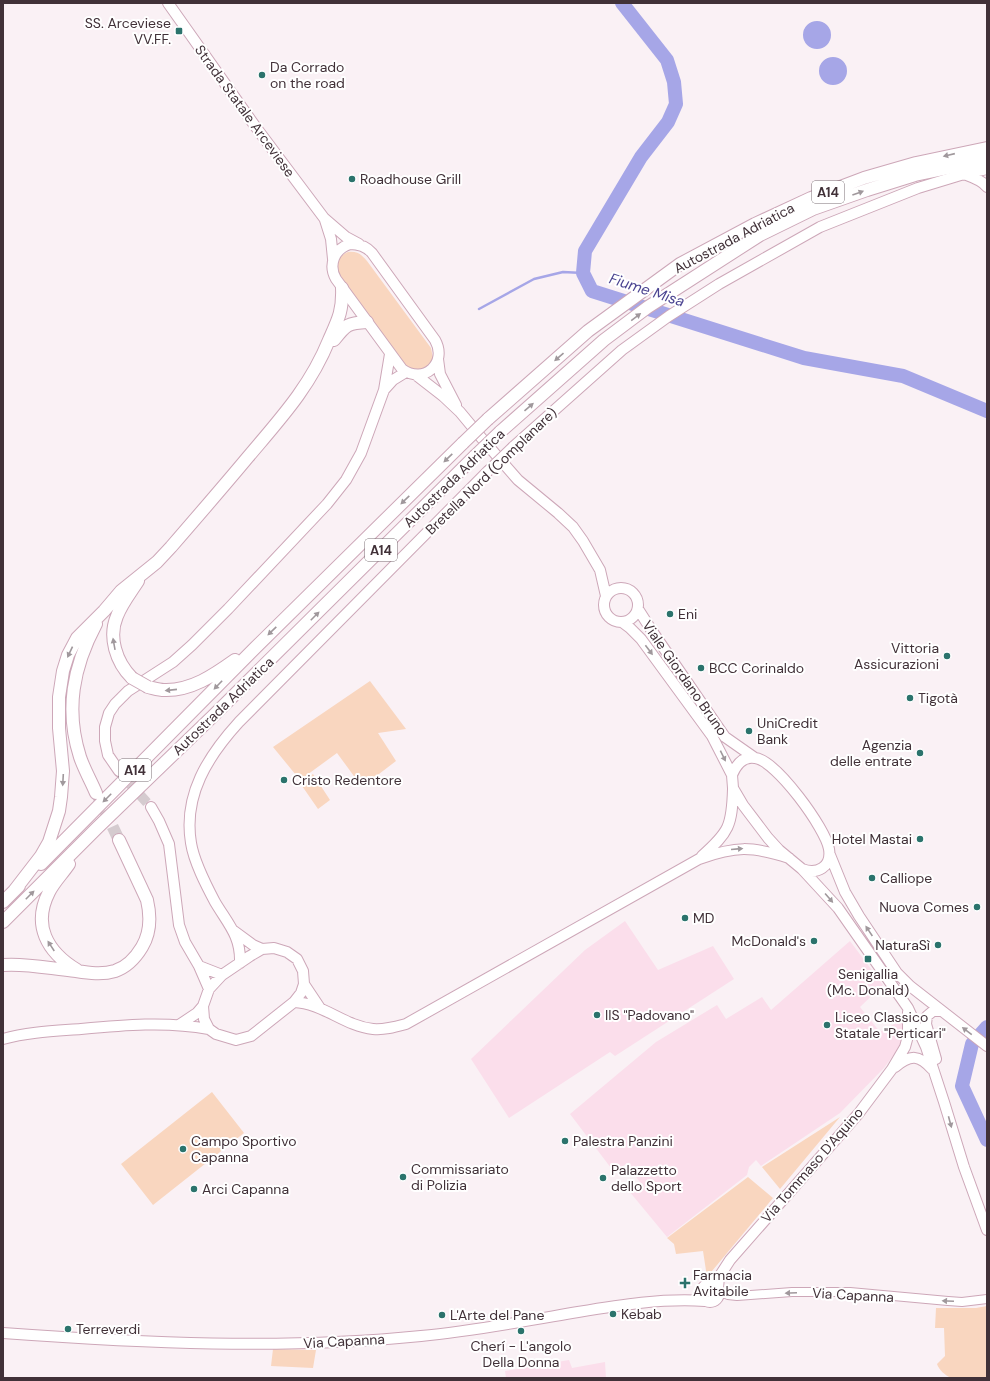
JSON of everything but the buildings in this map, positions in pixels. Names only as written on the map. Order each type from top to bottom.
[{"type":"highway","name":"Autostrada Adriatica","points":[[3,902],[255,648],[463,443],[588,331],[680,264],[755,224],[811,198],[864,178],[916,163],[987,148]]},
{"type":"highway","name":"Autostrada Adriatica","points":[[3,922],[475,456],[604,340],[648,308],[760,235],[813,210],[867,190],[915,175],[987,160]]},
{"type":"highway","points":[[14,891],[41,856],[49,842],[59,811],[63,771],[58,697],[68,655],[77,638],[104,611],[121,591],[157,562],[171,547],[293,404],[314,373],[324,352],[342,308],[342,288]]},
{"type":"highway","points":[[324,352],[344,328],[353,323],[367,322]]},
{"type":"highway","points":[[144,572],[116,616],[114,626],[113,635],[116,653],[122,666],[132,678],[148,687],[163,691],[181,689],[200,682],[255,648]]},
{"type":"highway","points":[[96,793],[76,743],[72,719],[73,695],[80,659],[90,636],[104,611]]},
{"type":"highway","points":[[79,972],[64,962],[50,947],[43,928],[42,915],[44,904],[50,890],[97,828]]},
{"type":"highway","points":[[3,965],[28,965],[92,974],[116,970],[132,960],[145,942],[149,931],[150,921],[147,900],[119,840]]},
{"type":"main road","name":"Strada Statale Arceviese","points":[[168,3],[255,126],[324,218],[346,236],[372,253],[435,340],[439,349],[438,358],[440,374],[460,412]]},
{"type":"main road","name":"Bretella Nord (Complanare)","points":[[240,963],[239,943],[234,931],[201,875],[191,843],[190,817],[196,789],[205,766],[221,742],[239,722],[488,471],[622,350],[718,284],[820,227],[918,188],[964,174],[987,169]]},
{"type":"main road","points":[[964,174],[987,184]]},
{"type":"main road","name":"Strada Statale Arceviese","points":[[324,218],[331,239],[334,275],[342,288],[399,366],[443,396],[460,412]]},
{"type":"main road","points":[[333,260],[334,256],[341,248],[350,244],[360,245]]},
{"type":"main road","points":[[119,771],[108,755],[104,741],[105,727],[109,713],[115,704],[128,691],[173,662],[192,645],[327,504],[346,480],[361,453],[384,390],[390,354]]},
{"type":"main road","points":[[384,390],[393,380],[411,374],[426,373],[430,371],[438,358]]},
{"type":"main road","points":[[460,412],[518,480],[558,513],[573,528],[583,541],[600,570],[608,579],[621,588],[630,590],[635,595],[638,609],[632,618],[622,622],[614,621],[607,615],[604,606],[606,596],[600,570]]},
{"type":"main road","points":[[606,596],[610,592],[621,588]]},
{"type":"main road","name":"Viale Giordano Bruno","points":[[638,609],[725,736],[755,758],[770,766],[786,781],[801,799],[823,834],[830,855],[849,898],[859,916],[898,973],[910,986],[944,1013]]},
{"type":"main road","name":"Viale Giordano Bruno","points":[[622,622],[641,639],[712,736],[732,774],[733,788],[743,805],[768,838],[802,869],[838,908],[908,1008],[926,1047],[964,1167],[987,1230]]},
{"type":"main road","points":[[732,774],[740,762],[746,759],[755,758]]},
{"type":"main road","points":[[699,859],[719,840],[726,831],[732,815],[733,788]]},
{"type":"main road","points":[[150,807],[159,821],[169,844],[179,925],[184,942],[199,966],[209,989]]},
{"type":"main road","points":[[294,1002],[302,1002],[320,1008],[344,1020],[373,1029],[390,1028],[406,1024],[699,859],[718,852],[743,848],[764,851],[789,858]]},
{"type":"main road","points":[[802,869],[811,871],[820,870],[828,862],[830,855]]},
{"type":"main road","name":"Bretella Nord (Complanare)","points":[[234,931],[253,945],[262,949]]},
{"type":"main road","points":[[3,1039],[46,1031],[179,1024],[209,1029],[216,1034],[236,1040],[251,1036],[294,1002],[301,993],[304,984],[303,971],[297,959],[287,952],[274,948],[262,949],[222,975],[209,989],[203,1006],[197,1013],[179,1024]]},
{"type":"main road","points":[[199,966],[222,975]]},
{"type":"main road","points":[[304,984],[320,1008]]},
{"type":"main road","points":[[203,1006],[204,1018],[209,1029]]},
{"type":"main road","name":"Via Tommaso D'Aquino","points":[[704,1288],[859,1113],[892,1069],[905,1047],[908,1036],[908,1008]]},
{"type":"main road","name":"Viale Giordano Bruno","points":[[944,1013],[933,1011],[927,1016],[926,1024],[944,1102]]},
{"type":"main road","points":[[944,1013],[987,1046]]},
{"type":"main road","name":"Via Tommaso D'Aquino","points":[[892,1069],[904,1060],[915,1058],[924,1060],[934,1071]]},
{"type":"main road","name":"Via Tommaso D'Aquino","points":[[718,1290],[719,1277],[730,1260]]},
{"type":"main road","name":"Via Capanna","points":[[683,1300],[704,1288],[714,1285],[718,1290]]},
{"type":"main road","points":[[704,1288],[702,1296],[705,1301],[710,1302],[715,1301],[719,1297],[718,1290]]},
{"type":"main road","name":"Via Capanna","points":[[3,1333],[106,1341],[206,1343],[338,1342],[414,1337],[459,1332],[609,1307],[683,1300],[705,1301]]},
{"type":"street","name":"Via Capanna","points":[[718,1290],[728,1295],[737,1296],[792,1292],[850,1292],[962,1302],[987,1299]]},
{"type":"shaded area","points":[[348,252],[354,252],[363,256],[431,348],[433,358],[428,368],[409,371],[340,278],[337,270],[338,263],[341,257]]},
{"type":"shaded area","points":[[370,681],[406,729],[378,733],[396,761],[362,787],[337,753],[300,780],[273,747]]},
{"type":"shaded area","points":[[313,774],[330,800],[318,809],[300,783]]},
{"type":"shaded area","name":"IIS \"Padovano\"","points":[[625,921],[658,970],[713,946],[734,979],[615,1056],[610,1052],[509,1118],[471,1059],[585,950]]},
{"type":"shaded area","points":[[850,941],[883,985],[860,1007],[880,1032],[903,1019],[904,1030],[902,1040],[897,1050],[884,1068],[840,1113],[761,1166],[756,1160],[749,1167],[747,1175],[667,1237],[629,1191],[640,1182],[626,1164],[614,1172],[570,1114],[656,1042],[717,1005],[726,1019],[762,997],[771,1010]]},
{"type":"shaded area","name":"Campo Sportivo Capanna","points":[[212,1092],[244,1133],[153,1205],[121,1164]]},
{"type":"shaded area","points":[[840,1117],[780,1189],[762,1167]]},
{"type":"shaded area","points":[[748,1177],[773,1198],[707,1277],[703,1251],[676,1254],[674,1244],[667,1238]]},
{"type":"shaded area","points":[[987,1306],[987,1378],[951,1378],[942,1372],[937,1364],[945,1356],[944,1328],[935,1328],[936,1308],[976,1308]]},
{"type":"shaded area","points":[[273,1349],[316,1350],[313,1368],[271,1366]]},
{"type":"shaded area","points":[[569,1360],[572,1368],[605,1362],[606,1378],[506,1378],[505,1371]]},
{"type":"water","points":[[817,21],[827,25],[831,35],[827,45],[817,49],[807,45],[803,35],[807,25]]},
{"type":"water","points":[[833,57],[843,61],[847,71],[843,81],[833,85],[823,81],[819,71],[823,61]]},
{"type":"waterway","name":"Fiume Misa","points":[[622,3],[667,60],[674,82],[676,104],[668,122],[641,157],[585,251],[583,273],[592,291],[804,358],[903,376],[987,411]]},
{"type":"waterway","points":[[479,309],[534,279],[563,272],[583,273]]},
{"type":"waterway","name":"Fiume Misa","points":[[987,1027],[972,1044],[962,1086],[987,1140]]},
{"type":"tunnel","points":[[120,773],[151,807]]},
{"type":"tunnel","points":[[97,794],[119,840]]},
{"type":"place","name":"SS. Arceviese VV.FF.","points":[[179,31]]},
{"type":"place","name":"Da Corrado on the road","points":[[262,75]]},
{"type":"place","name":"Roadhouse Grill","points":[[352,179]]},
{"type":"place","name":"Eni","points":[[670,614]]},
{"type":"place","name":"Vittoria Assicurazioni","points":[[947,656]]},
{"type":"place","name":"BCC Corinaldo","points":[[701,668]]},
{"type":"place","name":"Tigotà","points":[[910,698]]},
{"type":"place","name":"UniCredit Bank","points":[[749,731]]},
{"type":"place","name":"Agenzia delle entrate","points":[[920,753]]},
{"type":"place","name":"Cristo Redentore","points":[[284,780]]},
{"type":"place","name":"Hotel Mastai","points":[[920,839]]},
{"type":"place","name":"Calliope","points":[[872,878]]},
{"type":"place","name":"Nuova Comes","points":[[977,907]]},
{"type":"place","name":"MD","points":[[685,918]]},
{"type":"place","name":"McDonald's","points":[[814,941]]},
{"type":"place","name":"NaturaSì","points":[[938,945]]},
{"type":"place","name":"Senigallia (Mc. Donald)","points":[[868,959]]},
{"type":"place","name":"IIS \"Padovano\"","points":[[597,1015]]},
{"type":"place","name":"Liceo Classico Statale \"Perticari\"","points":[[827,1025]]},
{"type":"place","name":"Palestra Panzini","points":[[565,1141]]},
{"type":"place","name":"Campo Sportivo Capanna","points":[[183,1149]]},
{"type":"place","name":"Commissariato di Polizia","points":[[403,1177]]},
{"type":"place","name":"Palazzetto dello Sport","points":[[603,1178]]},
{"type":"place","name":"Arci Capanna","points":[[194,1189]]},
{"type":"place","name":"Farmacia Avitabile","points":[[685,1283]]},
{"type":"place","name":"Kebab","points":[[613,1314]]},
{"type":"place","name":"L'Arte del Pane","points":[[442,1315]]},
{"type":"place","name":"Terreverdi","points":[[68,1329]]},
{"type":"place","name":"Cherí - L'angolo Della Donna","points":[[521,1331]]}]
